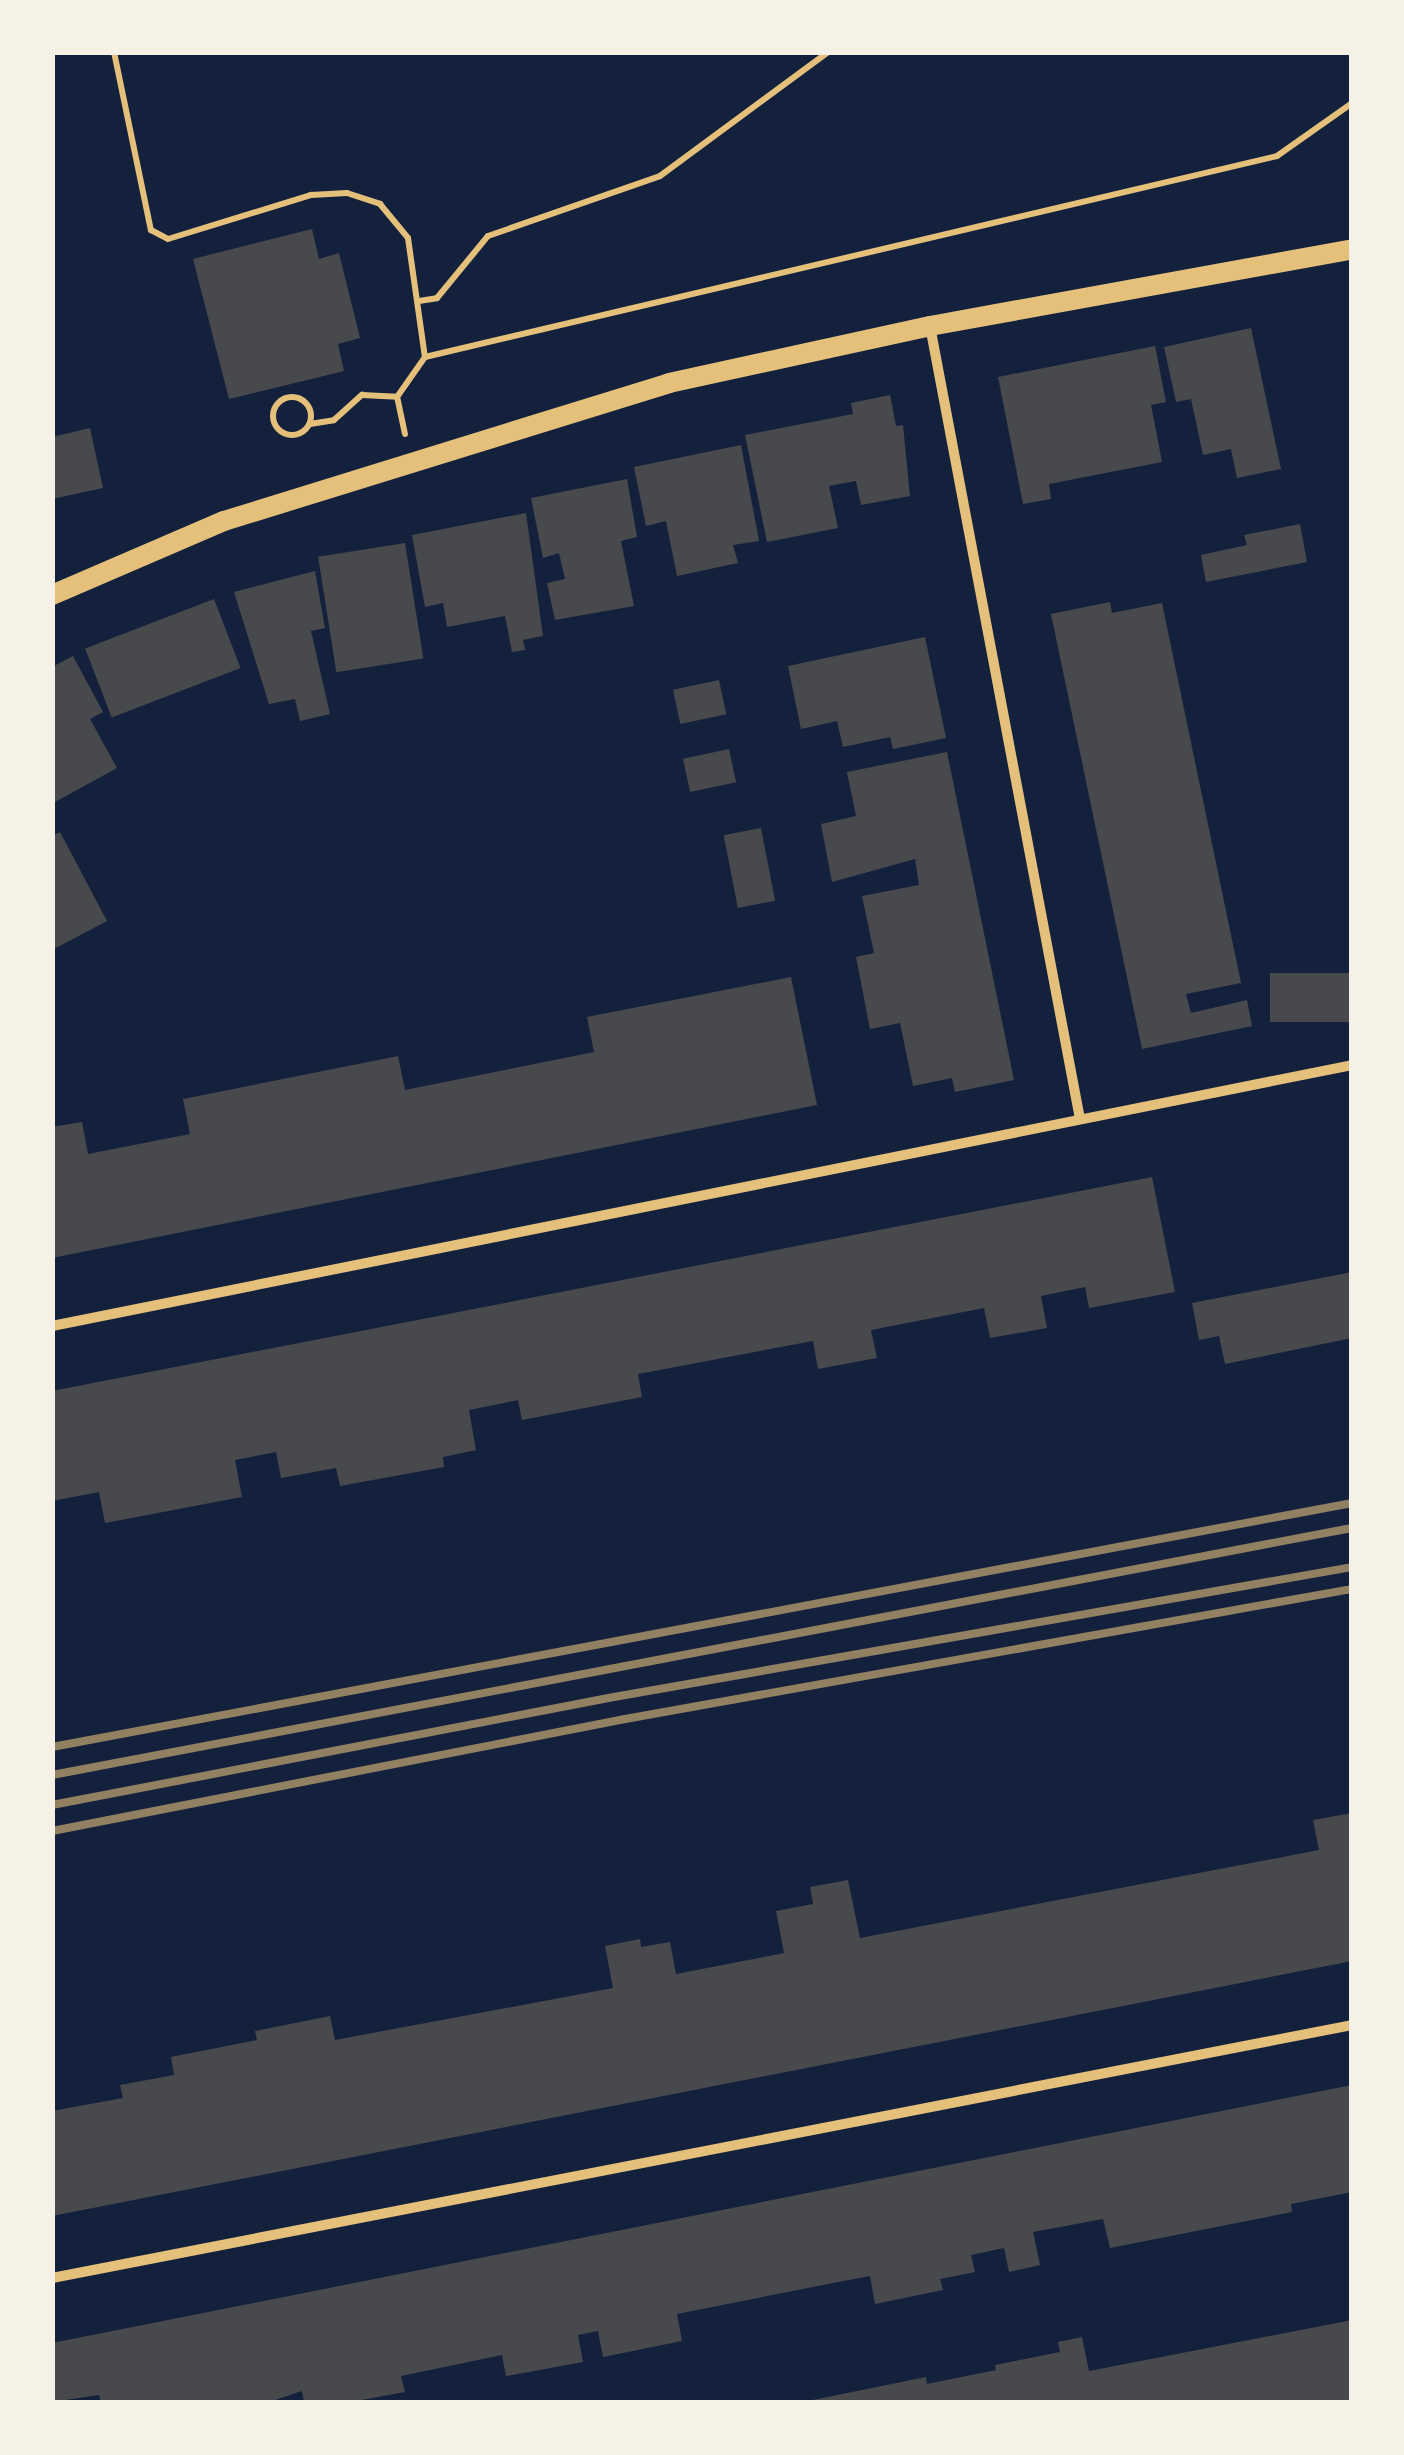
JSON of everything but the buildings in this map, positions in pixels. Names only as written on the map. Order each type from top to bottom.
[{"type":"main road","points":[[52,595],[209,527],[412,460],[669,383],[930,326],[1352,249]]},
{"type":"street","points":[[930,326],[1080,1119]]},
{"type":"street","points":[[52,1326],[1352,1066]]},
{"type":"street","points":[[52,2278],[1352,2026]]},
{"type":"path","points":[[114,52],[151,230],[168,239],[311,195],[347,193],[380,204],[408,238],[425,357]]},
{"type":"path","points":[[419,302],[437,298],[488,236],[660,176],[828,52]]},
{"type":"path","points":[[412,460],[397,396],[425,357],[1277,156],[1352,103]]},
{"type":"path","points":[[310,424],[310,409],[300,398],[284,398],[274,408],[274,423],[284,434],[299,434],[310,424],[334,420],[362,395],[397,396]]},
{"type":"railway","points":[[52,1747],[1352,1503]]},
{"type":"railway","points":[[52,1775],[1352,1528]]},
{"type":"railway","points":[[52,1805],[614,1697],[1352,1567]]},
{"type":"railway","points":[[52,1831],[625,1719],[1352,1589]]}]
